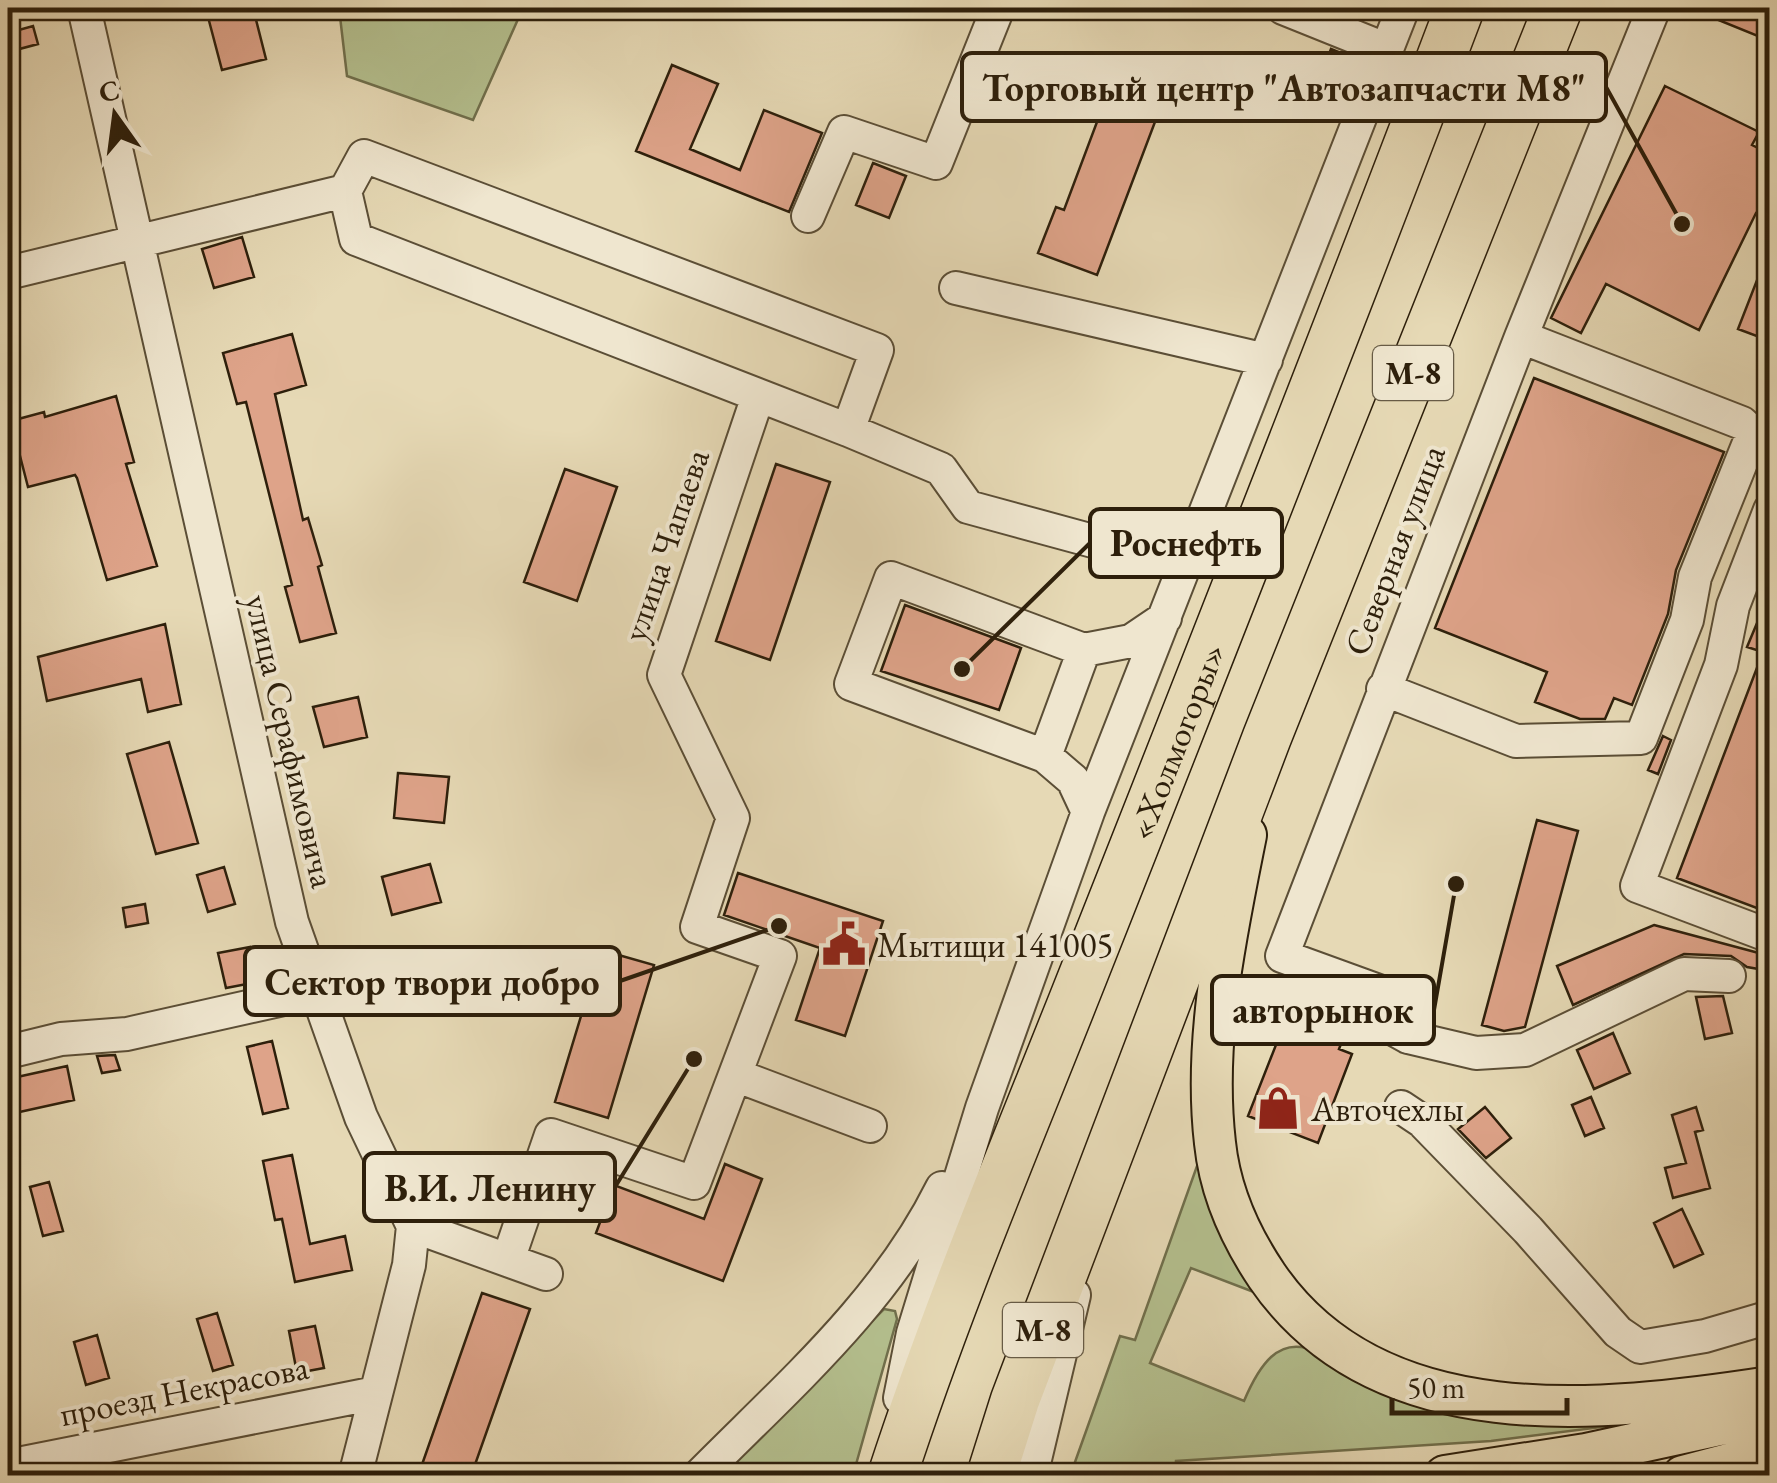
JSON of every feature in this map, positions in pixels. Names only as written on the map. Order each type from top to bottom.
[{"type":"highway","name":"«Холмогоры»","points":[[892,1476],[932,1356],[998,1182],[1083,977],[1460,8]]},
{"type":"highway","name":"М-8","points":[[991,1476],[1015,1400],[1267,737],[1558,8]]},
{"type":"main road","points":[[1267,737],[1223,946],[1212,1104],[1221,1178],[1238,1226],[1290,1308],[1338,1347],[1376,1370],[1426,1391],[1602,1406],[1678,1401],[1770,1387]]},
{"type":"main road","points":[[1445,1476],[1586,1454],[1770,1414]]},
{"type":"main road","points":[[1683,1476],[1770,1453]]},
{"type":"street","name":"улица Серафимовича","points":[[84,8],[292,922],[361,1117],[413,1226]]},
{"type":"street","points":[[808,216],[844,132],[936,163],[998,8]]},
{"type":"street","points":[[1282,8],[1386,49]]},
{"type":"street","points":[[884,1476],[913,1332],[982,1108],[1088,812],[1403,8]]},
{"type":"street","name":"Северная улица","points":[[1654,8],[1520,336],[1282,956],[1417,1005],[1408,1037],[1476,1052],[1524,1050],[1684,974],[1729,976]]},
{"type":"street","points":[[848,430],[878,350],[364,156],[345,191],[356,239],[941,468],[968,507],[1137,553],[1191,554]]},
{"type":"street","points":[[8,273],[345,191]]},
{"type":"street","points":[[956,288],[1266,360]]},
{"type":"street","points":[[1383,689],[1516,741],[1641,738],[1687,620],[1696,577],[1761,441],[1742,424],[1520,336]]},
{"type":"street","name":"улица Чапаева","points":[[508,1260],[551,1136],[694,1183],[780,956],[697,928],[733,818],[664,675],[758,396]]},
{"type":"street","points":[[1770,510],[1733,606],[1721,665],[1637,886],[1770,936]]},
{"type":"street","points":[[1088,812],[1073,780],[1044,756],[851,684],[891,578],[1084,650],[1131,641],[1165,618]]},
{"type":"street","points":[[1044,756],[1084,650]]},
{"type":"street","points":[[8,1052],[61,1039],[127,1034],[315,992]]},
{"type":"street","points":[[735,1075],[870,1126]]},
{"type":"street","points":[[1401,1107],[1422,1121],[1528,1230],[1618,1332],[1640,1346],[1706,1336],[1770,1318]]},
{"type":"street","points":[[699,1476],[841,1334],[902,1260],[982,1108]]},
{"type":"street","points":[[1031,1476],[1099,1185]]},
{"type":"street","points":[[355,1476],[408,1264],[413,1226],[546,1274]]},
{"type":"street","name":"проезд Некрасова","points":[[8,1471],[376,1393]]},
{"type":"green space","points":[[339,8],[523,8],[473,120],[347,76]]},
{"type":"green space","points":[[1202,1152],[1259,1294],[1191,1268],[1150,1363],[1244,1401],[1271,1357],[1280,1350],[1303,1347],[1610,1420],[1610,1426],[1491,1441],[1176,1461],[1175,1475],[1070,1476],[1120,1336],[1135,1340]]},
{"type":"green space","points":[[884,1309],[895,1311],[897,1319],[853,1475],[716,1476]]},
{"type":"building","points":[[253,8],[266,59],[222,70],[208,17]]},
{"type":"building","points":[[1689,8],[1770,8],[1770,41]]},
{"type":"building","points":[[33,26],[38,44],[8,52],[8,33]]},
{"type":"building","points":[[1331,49],[1353,58],[1344,81],[1322,72]]},
{"type":"building","points":[[1114,55],[1172,77],[1097,275],[1038,253],[1056,207],[1064,210],[1103,106],[1095,103]]},
{"type":"building","points":[[672,65],[718,84],[690,149],[740,170],[764,110],[822,133],[789,212],[636,151]]},
{"type":"building","points":[[1665,86],[1759,132],[1752,145],[1770,154],[1770,219],[1756,213],[1699,330],[1606,284],[1581,333],[1551,318]]},
{"type":"building","points":[[873,163],[906,176],[889,218],[856,205]]},
{"type":"building","points":[[242,237],[254,277],[214,288],[202,249]]},
{"type":"building","points":[[1770,252],[1770,341],[1738,329]]},
{"type":"building","points":[[292,334],[306,385],[275,394],[303,520],[308,518],[322,565],[318,567],[336,633],[300,642],[285,587],[292,585],[246,402],[237,404],[223,353]]},
{"type":"building","points":[[1534,378],[1724,452],[1676,570],[1668,614],[1632,705],[1614,698],[1605,719],[1580,719],[1535,702],[1547,672],[1435,628]]},
{"type":"building","points":[[116,396],[134,462],[126,464],[157,566],[107,580],[77,478],[75,475],[28,487],[11,421],[44,412],[45,417]]},
{"type":"building","points":[[776,464],[830,482],[770,660],[716,641]]},
{"type":"building","points":[[565,469],[617,487],[577,601],[524,582]]},
{"type":"building","points":[[1770,592],[1770,913],[1677,878],[1763,652],[1747,647]]},
{"type":"building","points":[[905,605],[1021,648],[999,710],[881,671]]},
{"type":"building","points":[[165,624],[181,704],[148,712],[141,679],[47,701],[38,657]]},
{"type":"building","points":[[358,697],[367,737],[324,747],[313,707]]},
{"type":"building","points":[[1663,736],[1671,740],[1658,774],[1648,770]]},
{"type":"building","points":[[169,742],[198,843],[156,854],[127,754]]},
{"type":"building","points":[[398,773],[449,777],[444,823],[394,818]]},
{"type":"building","points":[[1537,820],[1578,831],[1525,1027],[1504,1031],[1482,1025]]},
{"type":"building","points":[[430,864],[441,902],[392,915],[382,877]]},
{"type":"building","points":[[224,867],[235,904],[208,912],[197,875]]},
{"type":"building","points":[[738,873],[883,921],[845,1036],[796,1020],[820,948],[724,915]]},
{"type":"building","points":[[145,904],[148,923],[126,927],[123,908]]},
{"type":"building","points":[[1654,925],[1770,956],[1770,971],[1747,967],[1731,956],[1684,954],[1573,1005],[1557,966]]},
{"type":"building","points":[[250,947],[257,982],[226,988],[218,953]]},
{"type":"building","points":[[601,950],[654,965],[608,1118],[555,1102]]},
{"type":"building","points":[[1723,996],[1732,1033],[1705,1039],[1696,997]]},
{"type":"building","points":[[1294,999],[1348,1026],[1339,1049],[1352,1054],[1318,1143],[1248,1116]]},
{"type":"building","points":[[1613,1033],[1630,1073],[1594,1089],[1577,1050]]},
{"type":"building","points":[[272,1041],[288,1108],[263,1114],[247,1047]]},
{"type":"building","points":[[115,1055],[120,1070],[102,1073],[97,1056]]},
{"type":"building","points":[[67,1066],[74,1100],[15,1113],[8,1079]]},
{"type":"building","points":[[1591,1097],[1604,1128],[1585,1136],[1572,1105]]},
{"type":"building","points":[[1485,1107],[1511,1138],[1486,1158],[1458,1129]]},
{"type":"building","points":[[1696,1107],[1703,1130],[1695,1132],[1710,1188],[1673,1198],[1665,1168],[1686,1163],[1672,1115]]},
{"type":"building","points":[[292,1155],[310,1244],[345,1236],[352,1270],[295,1282],[282,1219],[275,1220],[263,1161]]},
{"type":"building","points":[[725,1164],[762,1179],[723,1281],[596,1233],[614,1185],[704,1219]]},
{"type":"building","points":[[49,1182],[63,1231],[43,1236],[30,1187]]},
{"type":"building","points":[[1682,1209],[1703,1254],[1674,1267],[1654,1223]]},
{"type":"building","points":[[482,1293],[530,1309],[471,1476],[418,1476]]},
{"type":"building","points":[[217,1313],[233,1365],[213,1371],[197,1319]]},
{"type":"building","points":[[315,1326],[324,1368],[297,1373],[289,1331]]},
{"type":"building","points":[[97,1335],[109,1378],[86,1385],[74,1342]]},
{"type":"place","name":"Торговый центр \"Автозапчасти М8\"","points":[[1682,224]]},
{"type":"place","name":"Роснефть","points":[[962,669]]},
{"type":"place","name":"авторынок","points":[[1456,884]]},
{"type":"place","name":"Сектор твори добро","points":[[779,926]]},
{"type":"place","name":"Мытищи 141005","points":[[844,944]]},
{"type":"place","name":"В.И. Ленину","points":[[694,1059]]},
{"type":"place","name":"Авточехлы","points":[[1278,1108]]}]
